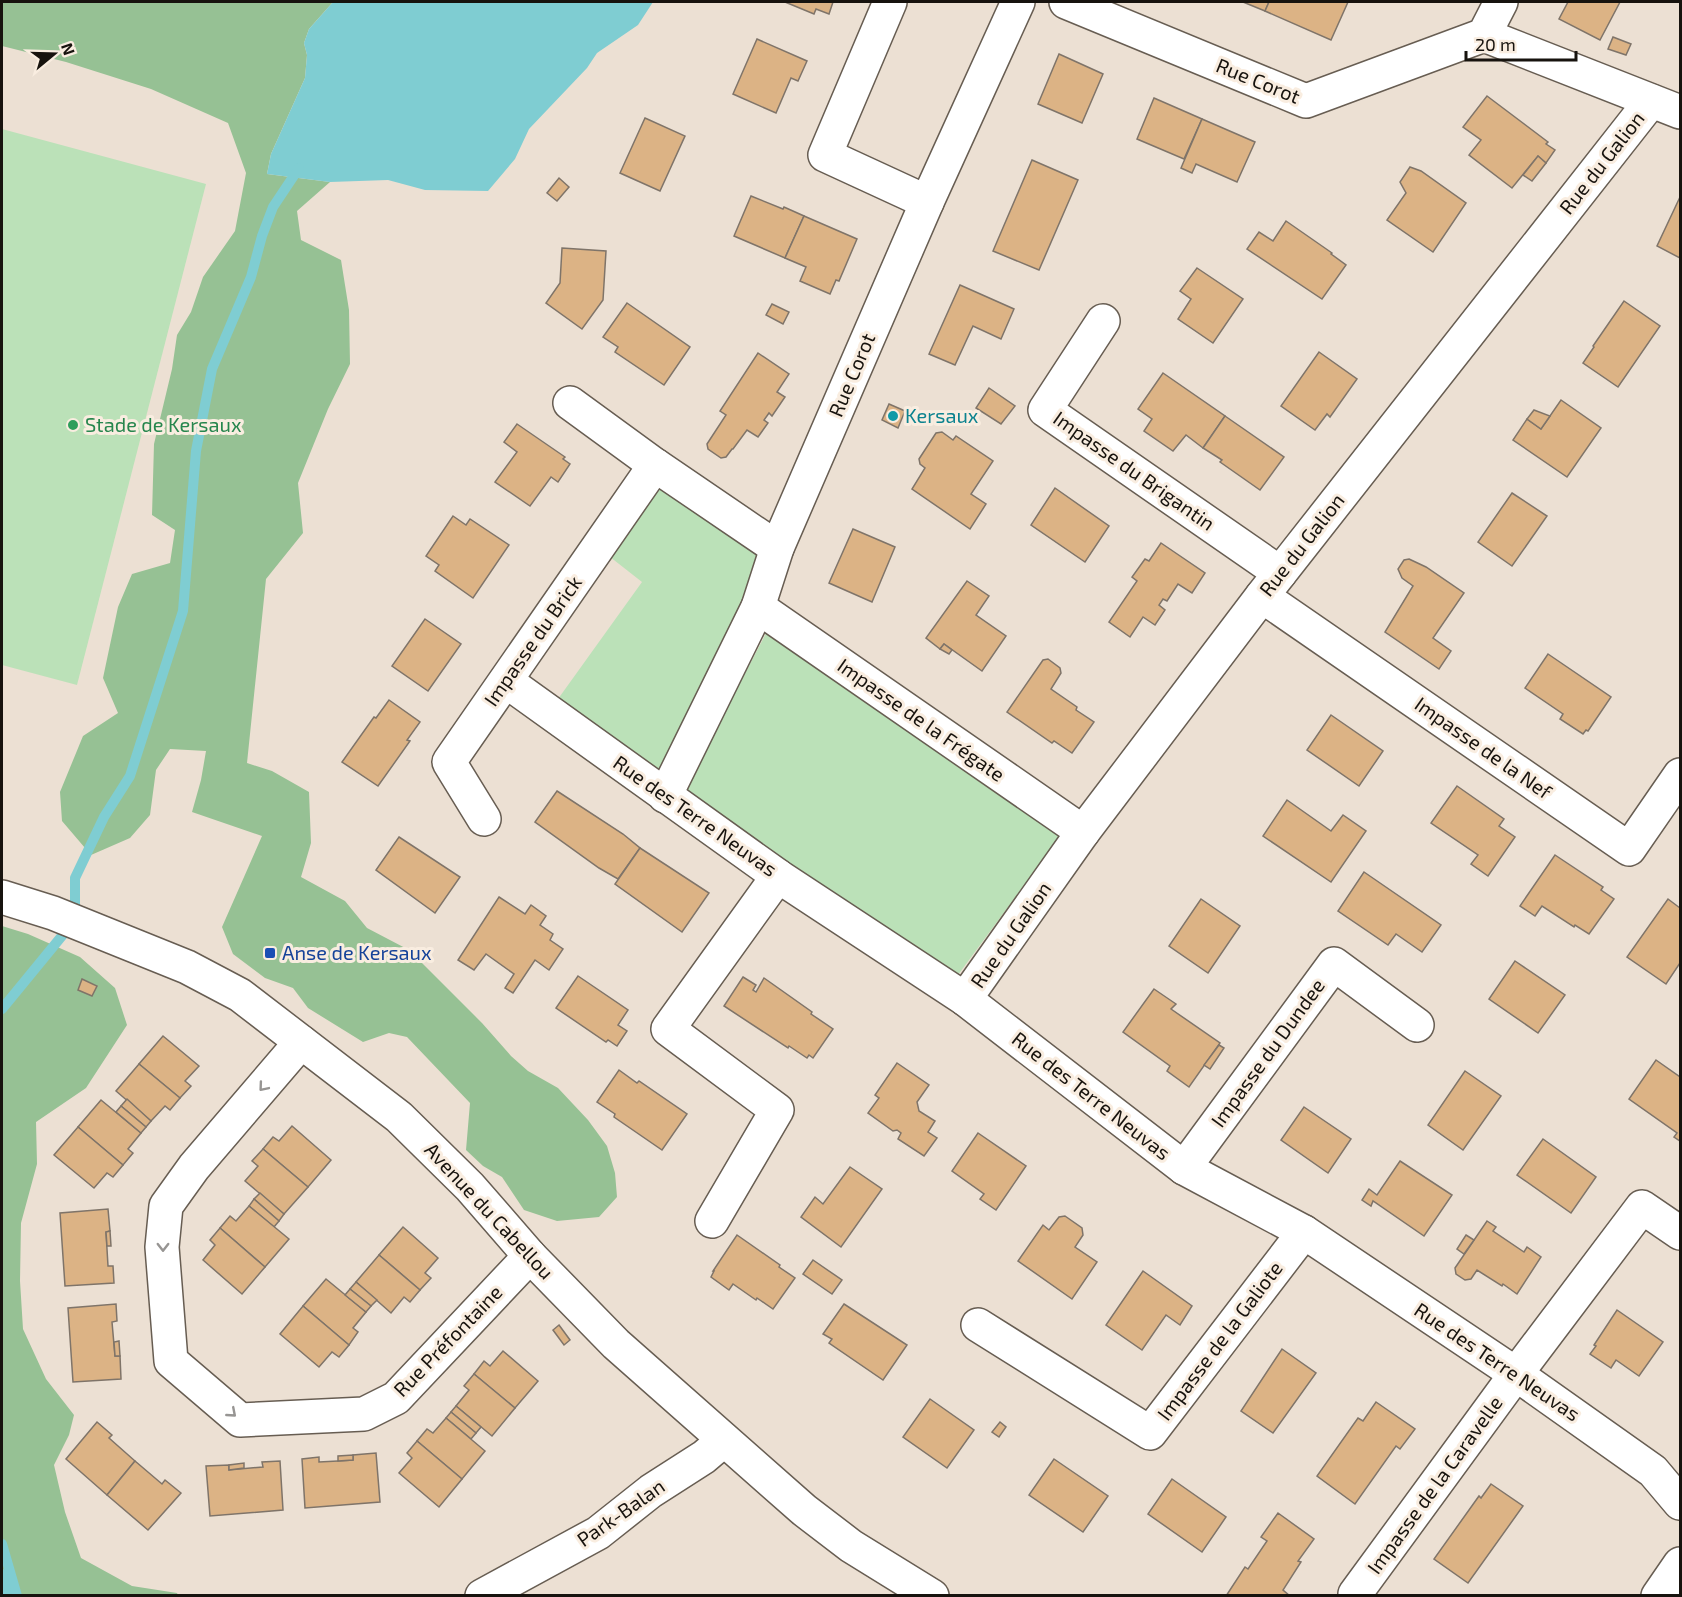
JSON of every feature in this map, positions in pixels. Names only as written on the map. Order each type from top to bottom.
[{"type":"street","points":[[891,2],[825,155],[927,202]]},
{"type":"street","name":"Rue Corot","points":[[777,548],[927,202],[1018,2]]},
{"type":"street","name":"Rue Corot","points":[[1066,2],[1306,101],[1484,35]]},
{"type":"street","points":[[1501,2],[1484,35],[1666,107]]},
{"type":"street","name":"Rue du Galion","points":[[965,999],[1083,832],[1271,584],[1666,107]]},
{"type":"street","name":"Impasse du Brigantin","points":[[1103,321],[1045,410],[1271,584]]},
{"type":"street","points":[[570,403],[655,465],[777,548],[758,607],[665,796]]},
{"type":"street","name":"Impasse du Brick","points":[[484,819],[449,762],[655,465]]},
{"type":"street","name":"Impasse de la Nef","points":[[1271,584],[1629,849],[1680,775]]},
{"type":"street","name":"Impasse de la Frégate","points":[[758,607],[1083,832]]},
{"type":"street","name":"Rue des Terre Neuvas","points":[[506,681],[778,876],[965,999],[1184,1168],[1304,1232],[1516,1374],[1653,1471],[1680,1503]]},
{"type":"street","points":[[712,1221],[777,1110],[668,1029],[778,876]]},
{"type":"street","name":"Avenue du Cabellou","points":[[2,897],[53,913],[187,967],[240,995],[399,1117],[470,1187],[530,1256],[616,1344],[804,1510],[841,1539],[932,1596]]},
{"type":"street","name":"Impasse du Dundee","points":[[1184,1168],[1334,964],[1417,1024]]},
{"type":"street","name":"Rue Préfontaine","points":[[301,1042],[194,1167],[166,1206],[162,1247],[171,1361],[240,1420],[364,1414],[396,1398],[530,1256]]},
{"type":"street","name":"Impasse de la Caravelle","points":[[1358,1596],[1355,1594],[1642,1207],[1680,1233]]},
{"type":"street","name":"Impasse de la Galiote","points":[[978,1325],[1150,1433],[1304,1232]]},
{"type":"street","name":"Park-Balan","points":[[482,1596],[598,1533],[651,1491],[704,1457],[724,1440]]},
{"type":"street","points":[[1658,1596],[1680,1564]]},
{"type":"green space","points":[[2,2],[333,2],[309,29],[304,43],[307,55],[305,78],[271,154],[267,174],[330,182],[297,211],[301,240],[341,260],[349,310],[350,364],[328,409],[298,483],[303,533],[266,579],[247,763],[272,771],[309,792],[311,843],[301,877],[345,901],[367,928],[409,950],[482,1023],[511,1056],[528,1071],[558,1088],[588,1120],[607,1146],[615,1173],[617,1197],[599,1217],[557,1221],[524,1210],[502,1177],[483,1166],[466,1150],[470,1103],[407,1037],[389,1033],[363,1042],[308,1008],[293,988],[265,978],[233,954],[222,927],[262,836],[192,812],[206,751],[170,749],[156,770],[150,815],[130,838],[91,855],[62,821],[60,792],[83,736],[118,713],[103,678],[118,607],[132,574],[170,563],[175,530],[152,515],[154,444],[172,369],[177,335],[191,312],[203,277],[235,231],[246,173],[228,123],[151,89],[66,62],[2,46]]},
{"type":"green space","name":"Stade de Kersaux","points":[[2,129],[206,184],[77,685],[2,665]]},
{"type":"green space","points":[[655,476],[771,557],[661,775],[558,699],[642,582],[605,553]]},
{"type":"green space","points":[[771,624],[1064,831],[952,983],[683,791]]},
{"type":"green space","points":[[2,926],[28,934],[80,957],[115,988],[127,1025],[86,1088],[36,1122],[37,1164],[21,1223],[20,1281],[23,1329],[46,1379],[74,1415],[69,1435],[54,1465],[65,1512],[81,1558],[132,1586],[178,1595],[2,1595]]},
{"type":"water","points":[[333,2],[653,2],[638,25],[597,53],[587,68],[529,129],[515,159],[488,191],[425,190],[388,180],[330,182],[267,174],[271,154],[305,78],[307,55],[304,43],[309,29]]},
{"type":"building","points":[[785,2],[833,2],[829,14],[816,9],[814,14]]},
{"type":"building","points":[[1243,2],[1269,2],[1265,11]]},
{"type":"building","points":[[1269,2],[1348,2],[1331,40],[1265,11]]},
{"type":"building","points":[[1568,2],[1620,2],[1600,40],[1559,19]]},
{"type":"building","points":[[1613,37],[1631,44],[1626,55],[1608,49]]},
{"type":"building","points":[[757,39],[807,61],[798,81],[791,78],[776,113],[733,94]]},
{"type":"building","points":[[1059,54],[1103,74],[1082,123],[1038,104]]},
{"type":"building","points":[[1487,96],[1548,142],[1546,144],[1555,150],[1546,163],[1538,156],[1512,188],[1469,155],[1481,140],[1463,127]]},
{"type":"building","points":[[1154,98],[1202,119],[1184,159],[1137,139]]},
{"type":"building","points":[[645,118],[685,136],[660,191],[620,173]]},
{"type":"building","points":[[1202,119],[1255,142],[1237,182],[1196,164],[1192,173],[1181,168]]},
{"type":"building","points":[[1538,156],[1546,163],[1532,181],[1523,175]]},
{"type":"building","points":[[1032,160],[1078,180],[1039,270],[993,251]]},
{"type":"building","points":[[1410,167],[1421,171],[1466,203],[1433,252],[1387,220],[1406,193],[1400,182]]},
{"type":"building","points":[[559,178],[569,187],[557,201],[547,193]]},
{"type":"building","points":[[751,196],[804,216],[785,258],[734,236]]},
{"type":"building","points":[[1680,197],[1680,258],[1657,246]]},
{"type":"building","points":[[804,216],[857,239],[839,281],[836,280],[830,294],[800,281],[806,267],[785,258]]},
{"type":"building","points":[[1286,221],[1346,265],[1322,299],[1247,249],[1259,232],[1273,241]]},
{"type":"building","points":[[562,248],[606,251],[603,300],[582,329],[546,303],[560,283]]},
{"type":"building","points":[[1197,268],[1243,299],[1213,343],[1178,319],[1191,299],[1180,291]]},
{"type":"building","points":[[960,285],[1014,309],[1001,339],[973,326],[955,365],[929,354]]},
{"type":"building","points":[[1624,301],[1660,326],[1618,387],[1583,363]]},
{"type":"building","points":[[627,303],[690,347],[664,385],[615,352],[618,347],[603,337]]},
{"type":"building","points":[[772,304],[789,312],[783,324],[766,315]]},
{"type":"building","points":[[1319,352],[1357,379],[1330,417],[1327,414],[1315,430],[1281,406]]},
{"type":"building","points":[[758,353],[789,374],[777,392],[785,397],[772,416],[769,413],[764,420],[768,423],[758,437],[747,430],[726,457],[721,458],[708,449],[707,444],[726,415],[720,411]]},
{"type":"building","points":[[1163,373],[1225,416],[1203,448],[1186,435],[1173,451],[1144,431],[1152,419],[1138,409]]},
{"type":"building","points":[[989,388],[1015,406],[1001,424],[976,408]]},
{"type":"building","points":[[1561,400],[1601,428],[1567,477],[1513,440],[1527,419],[1541,429]]},
{"type":"building","name":"Kersaux","points":[[889,404],[905,411],[898,428],[882,420]]},
{"type":"building","points":[[1534,410],[1550,416],[1541,429],[1527,419]]},
{"type":"building","points":[[1225,416],[1284,457],[1260,490],[1203,448]]},
{"type":"building","points":[[517,424],[565,457],[563,459],[570,464],[558,482],[551,477],[530,506],[495,482],[517,452],[504,442]]},
{"type":"building","points":[[942,432],[953,440],[956,436],[993,461],[971,494],[986,504],[970,529],[912,489],[925,468],[920,464],[919,459],[936,433]]},
{"type":"building","points":[[1055,488],[1109,526],[1085,562],[1031,525]]},
{"type":"building","points":[[1512,493],[1547,516],[1512,566],[1478,542]]},
{"type":"building","points":[[453,516],[466,525],[470,519],[509,545],[473,598],[435,571],[439,565],[426,556]]},
{"type":"building","points":[[853,529],[895,547],[872,602],[829,583]]},
{"type":"building","points":[[1161,543],[1205,573],[1192,593],[1178,584],[1167,601],[1163,599],[1159,605],[1165,610],[1155,625],[1143,617],[1130,637],[1109,622],[1137,581],[1132,577],[1145,559],[1149,561]]},
{"type":"building","points":[[1409,559],[1426,567],[1464,593],[1433,638],[1451,651],[1439,669],[1385,632],[1413,586],[1402,578],[1398,569],[1404,560]]},
{"type":"building","points":[[967,581],[989,596],[976,615],[1006,636],[982,671],[944,644],[940,649],[926,638]]},
{"type":"building","points":[[425,619],[461,644],[428,691],[392,666]]},
{"type":"building","points":[[944,644],[952,650],[949,654],[940,649]]},
{"type":"building","points":[[1548,654],[1611,697],[1588,731],[1586,730],[1583,734],[1560,719],[1563,714],[1525,688]]},
{"type":"building","points":[[1048,659],[1060,668],[1061,673],[1051,689],[1094,722],[1072,753],[1054,741],[1052,743],[1007,712],[1043,660]]},
{"type":"building","points":[[389,700],[420,722],[407,740],[410,741],[378,786],[342,762]]},
{"type":"building","points":[[1331,715],[1383,751],[1359,786],[1307,750]]},
{"type":"building","points":[[1457,786],[1504,819],[1499,826],[1515,837],[1488,876],[1471,864],[1478,855],[1431,823]]},
{"type":"building","points":[[557,791],[623,834],[640,848],[618,879],[535,822]]},
{"type":"building","points":[[1287,800],[1331,831],[1343,815],[1366,831],[1331,882],[1263,836]]},
{"type":"building","points":[[399,837],[460,877],[435,913],[376,870]]},
{"type":"building","points":[[640,848],[709,893],[682,932],[615,884]]},
{"type":"building","points":[[1555,855],[1603,887],[1601,890],[1614,899],[1589,934],[1542,906],[1535,916],[1520,906]]},
{"type":"building","points":[[1364,872],[1441,925],[1422,952],[1396,934],[1388,945],[1338,911]]},
{"type":"building","points":[[499,897],[525,914],[531,905],[546,916],[540,925],[553,934],[550,940],[563,949],[549,970],[535,960],[513,993],[505,988],[514,974],[486,954],[474,970],[458,960]]},
{"type":"building","points":[[1201,899],[1240,926],[1208,973],[1169,946]]},
{"type":"building","points":[[1668,899],[1680,908],[1680,963],[1666,984],[1627,957]]},
{"type":"building","points":[[1515,961],[1565,995],[1538,1033],[1489,999]]},
{"type":"building","points":[[578,976],[628,1010],[618,1025],[627,1031],[617,1046],[608,1040],[606,1042],[556,1008]]},
{"type":"building","points":[[743,977],[756,985],[753,990],[756,992],[764,978],[833,1029],[813,1058],[809,1055],[807,1058],[789,1046],[788,1048],[724,1006]]},
{"type":"building","points":[[82,979],[97,986],[92,996],[78,990]]},
{"type":"building","points":[[1154,989],[1176,1004],[1171,1009],[1220,1043],[1189,1087],[1167,1071],[1170,1066],[1123,1032]]},
{"type":"building","points":[[163,1036],[199,1066],[185,1081],[191,1086],[180,1098],[139,1064]]},
{"type":"building","points":[[1219,1045],[1224,1048],[1210,1069],[1204,1065]]},
{"type":"building","points":[[1656,1060],[1680,1077],[1680,1141],[1674,1137],[1677,1133],[1629,1099]]},
{"type":"building","points":[[897,1063],[929,1085],[917,1102],[919,1111],[935,1121],[928,1132],[937,1138],[924,1156],[898,1139],[901,1133],[897,1130],[893,1131],[868,1113],[879,1098],[875,1095]]},
{"type":"building","points":[[139,1064],[180,1098],[170,1110],[165,1106],[151,1121],[116,1091]]},
{"type":"building","points":[[619,1070],[687,1114],[662,1150],[614,1117],[615,1114],[597,1102]]},
{"type":"building","points":[[1465,1071],[1501,1096],[1463,1150],[1428,1125]]},
{"type":"building","points":[[127,1099],[151,1121],[146,1127],[121,1106]]},
{"type":"building","points":[[101,1100],[141,1133],[128,1149],[133,1153],[123,1165],[78,1127]]},
{"type":"building","points":[[121,1106],[146,1127],[141,1133],[116,1112]]},
{"type":"building","points":[[1304,1107],[1351,1139],[1328,1173],[1281,1140]]},
{"type":"building","points":[[292,1126],[331,1160],[308,1187],[263,1149],[273,1137],[279,1141]]},
{"type":"building","points":[[78,1127],[123,1165],[113,1177],[107,1173],[94,1188],[54,1155]]},
{"type":"building","points":[[978,1133],[1026,1166],[996,1210],[980,1199],[984,1194],[952,1171]]},
{"type":"building","points":[[1543,1139],[1596,1177],[1571,1213],[1517,1175]]},
{"type":"building","points":[[263,1149],[308,1187],[284,1214],[245,1181],[258,1166],[252,1161]]},
{"type":"building","points":[[1400,1161],[1452,1195],[1424,1236],[1373,1201],[1371,1206],[1362,1200],[1369,1189],[1377,1195]]},
{"type":"building","points":[[850,1167],[882,1189],[841,1247],[801,1217],[815,1197],[823,1204]]},
{"type":"building","points":[[260,1193],[284,1214],[279,1221],[254,1199]]},
{"type":"building","points":[[254,1199],[279,1221],[274,1227],[249,1206]]},
{"type":"building","points":[[249,1206],[289,1239],[265,1267],[220,1228],[230,1216],[236,1221]]},
{"type":"building","points":[[108,1209],[110,1231],[106,1232],[108,1266],[113,1266],[114,1283],[65,1286],[60,1213]]},
{"type":"building","points":[[1065,1216],[1082,1228],[1083,1235],[1075,1247],[1097,1262],[1072,1299],[1018,1261],[1043,1225],[1049,1230],[1059,1217]]},
{"type":"building","points":[[1487,1221],[1496,1227],[1493,1231],[1524,1252],[1527,1247],[1541,1257],[1517,1294],[1477,1270],[1471,1279],[1465,1280],[1456,1274],[1455,1268]]},
{"type":"building","points":[[403,1227],[438,1258],[425,1273],[431,1278],[420,1290],[379,1255]]},
{"type":"building","points":[[220,1228],[265,1267],[242,1294],[203,1260],[215,1245],[210,1240]]},
{"type":"building","points":[[110,1231],[111,1246],[107,1246],[106,1232]]},
{"type":"building","points":[[737,1235],[795,1278],[773,1309],[733,1284],[729,1290],[711,1277]]},
{"type":"building","points":[[1466,1235],[1474,1240],[1464,1254],[1457,1249]]},
{"type":"building","points":[[379,1255],[420,1290],[410,1302],[404,1297],[391,1313],[356,1282]]},
{"type":"building","points":[[813,1260],[842,1280],[832,1294],[803,1274]]},
{"type":"building","points":[[1143,1271],[1192,1306],[1180,1325],[1166,1315],[1142,1350],[1106,1325]]},
{"type":"building","points":[[326,1279],[366,1312],[353,1328],[358,1332],[349,1345],[303,1306]]},
{"type":"building","points":[[356,1282],[377,1300],[371,1306],[350,1289]]},
{"type":"building","points":[[350,1289],[371,1306],[366,1312],[345,1295]]},
{"type":"building","points":[[116,1304],[117,1321],[112,1322],[115,1356],[120,1356],[121,1379],[73,1382],[68,1308]]},
{"type":"building","points":[[844,1304],[907,1345],[883,1380],[829,1343],[832,1339],[823,1334]]},
{"type":"building","points":[[303,1306],[349,1345],[339,1357],[332,1352],[319,1367],[280,1334]]},
{"type":"building","points":[[1617,1310],[1663,1342],[1639,1376],[1616,1360],[1611,1368],[1590,1354]]},
{"type":"building","points":[[559,1325],[570,1340],[564,1345],[553,1330]]},
{"type":"building","points":[[119,1341],[120,1356],[115,1356],[114,1342]]},
{"type":"building","points":[[1282,1349],[1316,1373],[1273,1433],[1241,1411]]},
{"type":"building","points":[[503,1351],[538,1381],[515,1408],[474,1374],[484,1361],[490,1366]]},
{"type":"building","points":[[474,1374],[515,1408],[492,1436],[456,1406],[469,1390],[464,1386]]},
{"type":"building","points":[[930,1399],[974,1430],[947,1468],[903,1437]]},
{"type":"building","points":[[1376,1402],[1415,1429],[1400,1449],[1396,1446],[1355,1504],[1317,1476],[1358,1418],[1363,1421]]},
{"type":"building","points":[[456,1406],[481,1427],[476,1433],[451,1412]]},
{"type":"building","points":[[451,1412],[476,1433],[471,1439],[446,1418]]},
{"type":"building","points":[[446,1418],[485,1451],[462,1479],[417,1441],[427,1429],[433,1433]]},
{"type":"building","points":[[97,1422],[112,1435],[109,1438],[135,1461],[107,1495],[66,1459]]},
{"type":"building","points":[[1000,1422],[1006,1427],[999,1437],[992,1432]]},
{"type":"building","points":[[417,1441],[462,1479],[439,1507],[399,1473],[412,1458],[407,1453]]},
{"type":"building","points":[[376,1453],[380,1502],[305,1508],[302,1459],[319,1457],[319,1462],[353,1460],[353,1455]]},
{"type":"building","points":[[353,1455],[353,1460],[338,1461],[338,1456]]},
{"type":"building","points":[[1054,1459],[1108,1496],[1083,1532],[1029,1495]]},
{"type":"building","points":[[135,1461],[162,1484],[165,1480],[181,1493],[148,1530],[107,1495]]},
{"type":"building","points":[[280,1461],[283,1510],[210,1516],[206,1466],[229,1465],[229,1470],[263,1467],[262,1462]]},
{"type":"building","points":[[244,1463],[244,1468],[229,1470],[229,1465]]},
{"type":"building","points":[[1172,1479],[1226,1517],[1202,1552],[1148,1514]]},
{"type":"building","points":[[1491,1484],[1523,1506],[1468,1583],[1434,1559],[1479,1496],[1481,1498]]},
{"type":"building","points":[[1278,1513],[1314,1539],[1298,1561],[1301,1562],[1283,1590],[1290,1596],[1226,1596],[1245,1567],[1248,1569],[1267,1541],[1261,1537]]},
{"type":"waterway","points":[[2,1009],[75,920],[75,878],[104,817],[130,776],[183,611],[196,451],[212,369],[251,277],[273,207],[299,168]]},
{"type":"waterway","points":[[2,1544],[17,1596]]},
{"type":"waterway","points":[[2,1574],[7,1596]]},
{"type":"place","name":"Kersaux","points":[[893,416]]},
{"type":"place","name":"Stade de Kersaux","points":[[73,425]]},
{"type":"place","name":"Anse de Kersaux","points":[[270,953]]}]
